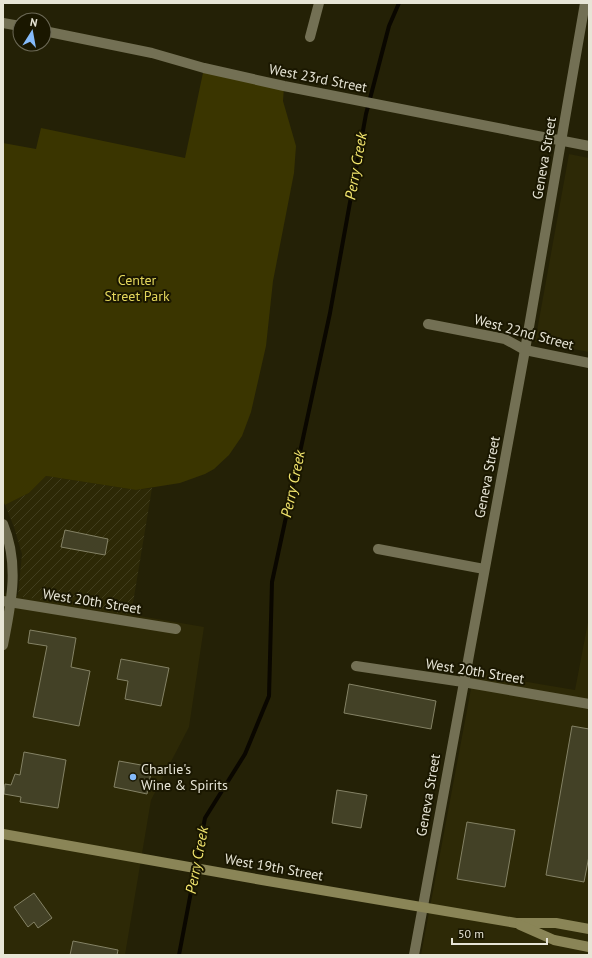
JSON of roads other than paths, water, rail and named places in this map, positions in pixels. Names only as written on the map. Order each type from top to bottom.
[{"type":"main road","name":"West 19th Street","points":[[3,834],[516,923],[556,923],[589,929]]},
{"type":"main road","name":"West 19th Street","points":[[516,923],[554,940],[589,947]]},
{"type":"street","points":[[310,37],[319,3]]},
{"type":"street","name":"Geneva Street","points":[[414,955],[525,350],[585,3]]},
{"type":"street","name":"West 23rd Street","points":[[52,33],[152,53],[204,68],[292,88],[589,146]]},
{"type":"street","name":"West 22nd Street","points":[[428,324],[505,339],[525,350],[589,363]]},
{"type":"street","points":[[3,524],[7,533],[12,557],[13,582],[7,601],[3,645]]},
{"type":"street","points":[[378,549],[484,568]]},
{"type":"street","name":"West 20th Street","points":[[7,601],[176,629]]},
{"type":"street","name":"West 20th Street","points":[[356,666],[463,682],[589,704]]},
{"type":"waterway","name":"Perry Creek","points":[[179,955],[205,818],[245,754],[269,696],[272,582],[330,313],[366,114],[389,26],[399,3]]},
{"type":"place","name":"Charlie's Wine & Spirits","points":[[133,777]]},
{"type":"park label","name":"Center Street Park","points":[[137,288]]}]
